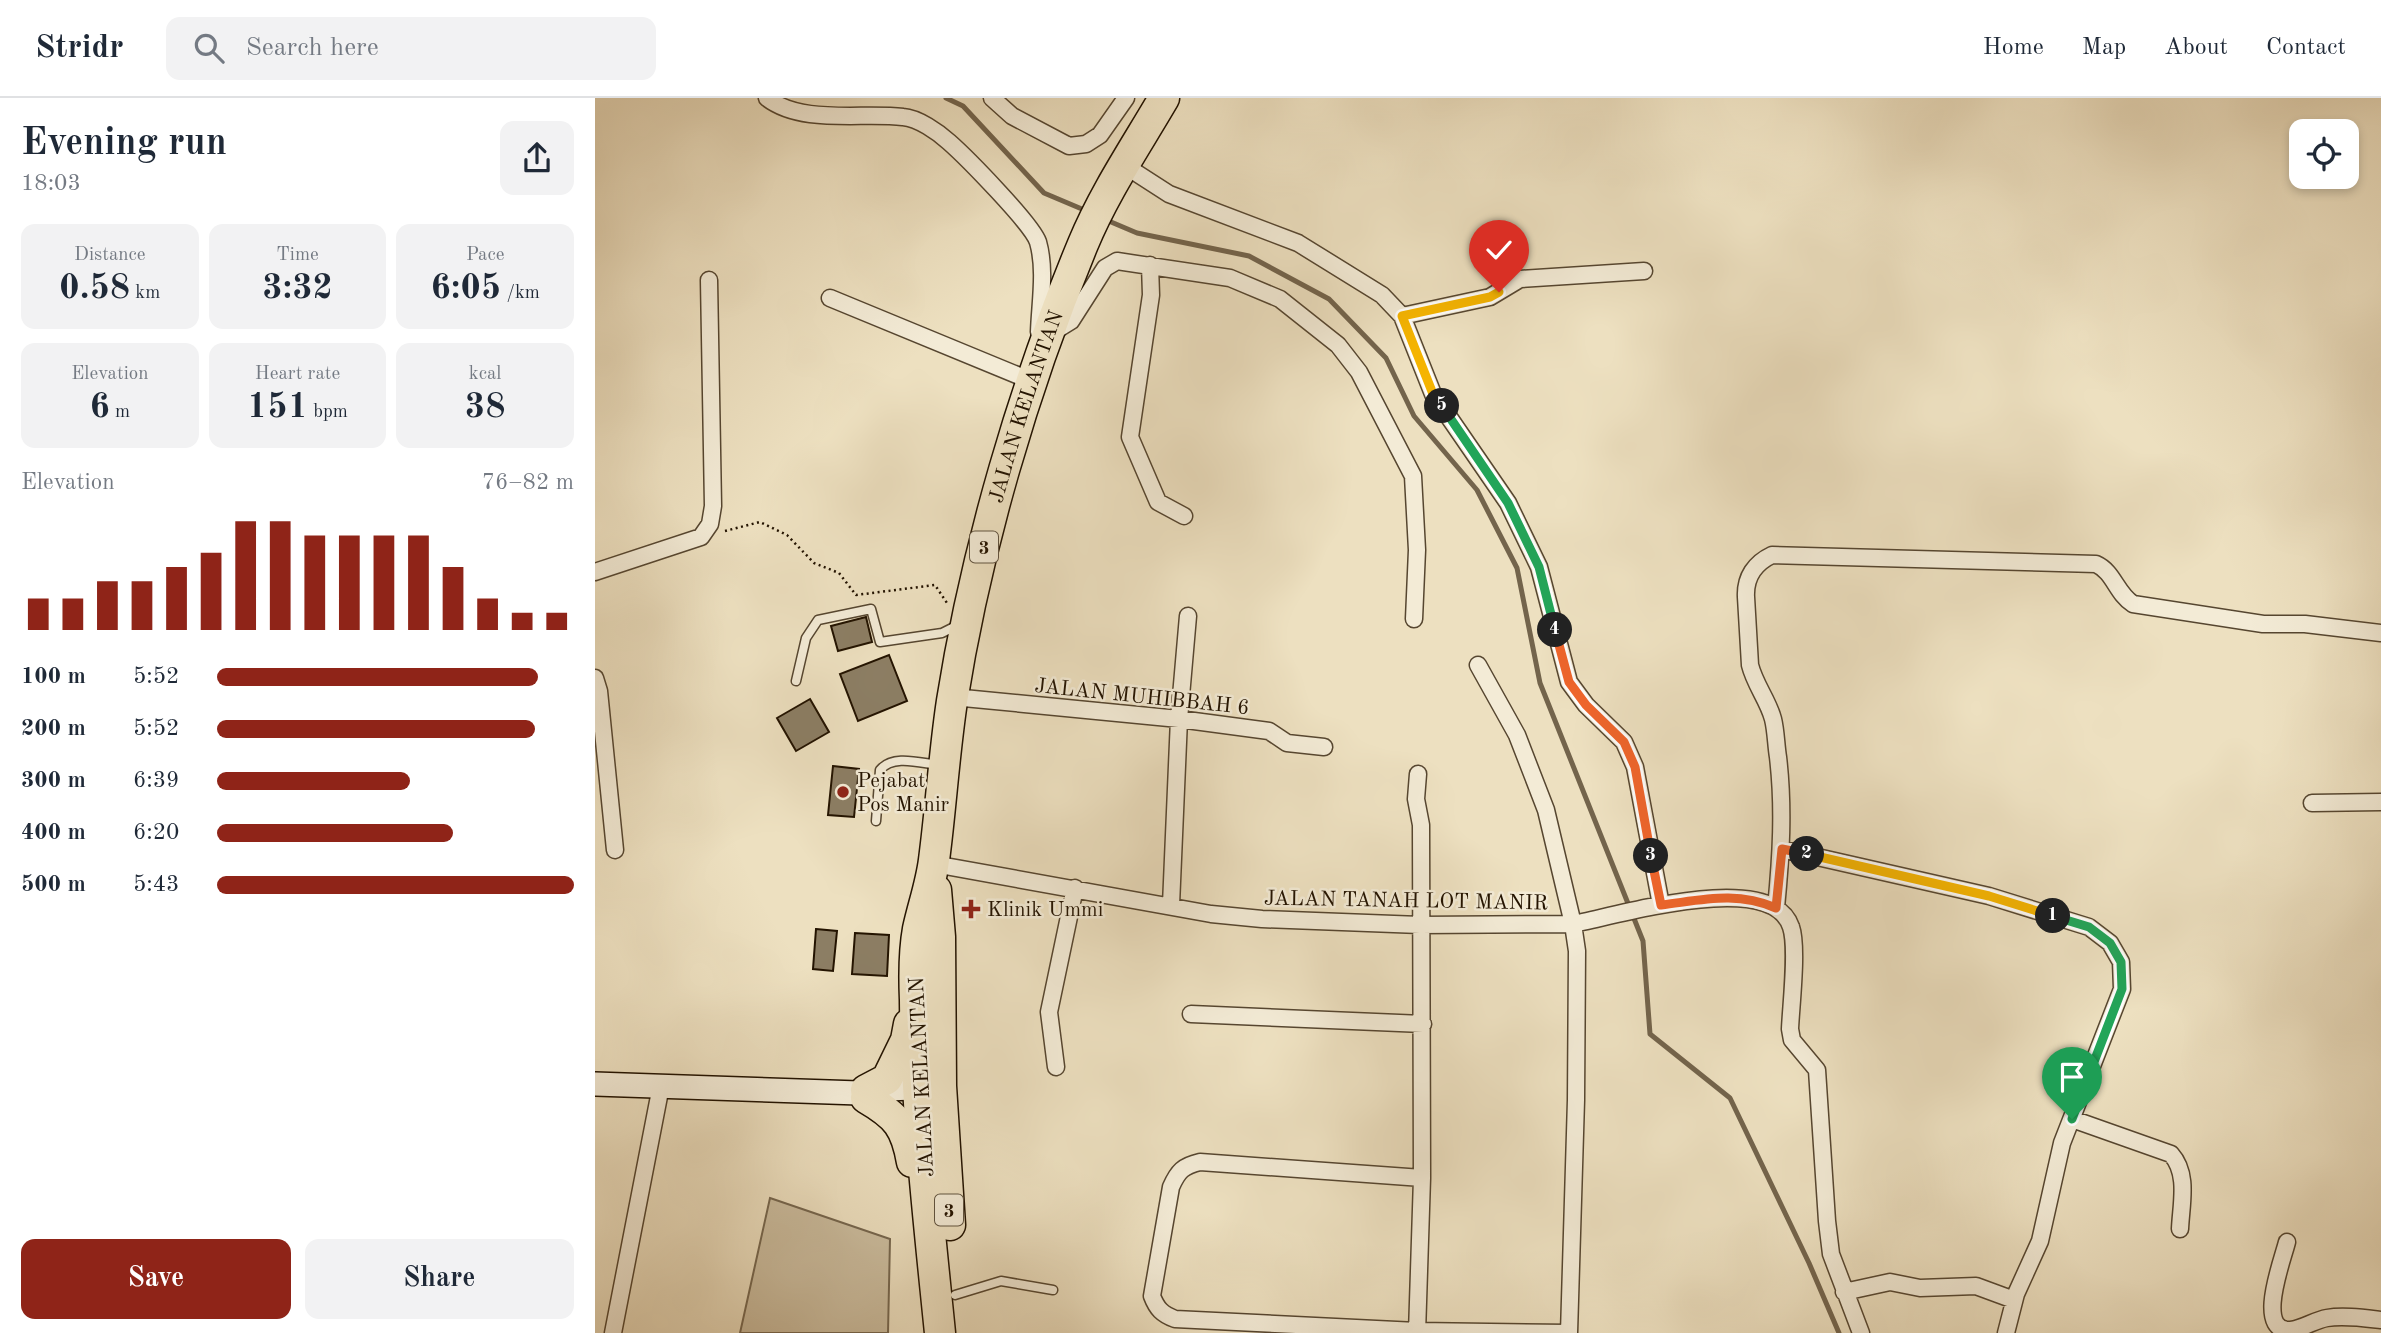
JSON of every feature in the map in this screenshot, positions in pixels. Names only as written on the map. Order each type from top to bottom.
[{"type":"highway","name":"JALAN KELANTAN","points":[[959,1333],[930,1093],[915,999],[917,933],[934,864],[943,765],[953,697],[968,620],[1005,468],[1049,336],[1084,243],[1118,176],[1164,98]]},
{"type":"highway","name":"JALAN KELANTAN","points":[[934,864],[940,937],[930,1093],[934,1273],[940,1333]]},
{"type":"highway","points":[[915,999],[905,1040],[893,1069],[887,1079],[864,1093],[895,1117],[903,1129],[910,1151],[934,1273]]},
{"type":"main road","points":[[595,1084],[930,1093]]},
{"type":"street","points":[[767,98],[798,112],[905,117],[949,141],[1027,223],[1037,239],[1041,262],[1039,332],[1049,336],[1071,321],[1105,268],[1117,261],[1230,278],[1280,299],[1338,345],[1359,372],[1413,476],[1417,550],[1414,619]]},
{"type":"street","points":[[992,98],[1012,116],[1069,146],[1086,144],[1100,135],[1126,98]]},
{"type":"street","points":[[1118,176],[1298,243],[1382,295],[1402,316],[1433,394],[1508,503],[1539,567],[1569,682],[1586,705],[1624,742],[1635,767],[1653,907]]},
{"type":"street","points":[[1150,265],[1150,295],[1130,437],[1158,502],[1184,516]]},
{"type":"street","points":[[1402,316],[1490,297],[1520,279],[1644,271]]},
{"type":"street","points":[[595,572],[701,537],[710,524],[713,506],[709,280]]},
{"type":"street","points":[[830,298],[1034,382]]},
{"type":"street","points":[[1770,905],[1782,849],[1782,790],[1774,722],[1768,703],[1753,675],[1745,589],[1753,569],[1772,555],[2095,564],[2104,567],[2121,594],[2133,604],[2263,624],[2305,624],[2381,633]]},
{"type":"street","points":[[1171,905],[1179,719],[1188,615]]},
{"type":"street","points":[[1478,665],[1517,735],[1546,810],[1573,925],[1653,907],[1732,896],[1770,905],[1785,914],[1794,941],[1790,1029],[1792,1040],[1813,1065],[1819,1081],[1831,1254],[1861,1333]]},
{"type":"street","points":[[595,678],[599,691],[615,850]]},
{"type":"street","name":"JALAN MUHIBBAH 6","points":[[953,697],[1179,719],[1269,731],[1287,743],[1324,747]]},
{"type":"street","points":[[1417,774],[1416,799],[1421,825],[1423,1024],[1417,1332]]},
{"type":"street","points":[[2312,803],[2381,802]]},
{"type":"street","points":[[1782,849],[1989,896],[2089,927],[2110,943],[2121,962],[2122,989],[2062,1143],[2040,1241],[2014,1300],[2006,1333]]},
{"type":"street","name":"JALAN TANAH LOT MANIR","points":[[934,864],[1211,914],[1262,919],[1420,926],[1573,925],[1577,951],[1571,1333],[1417,1332],[1175,1319],[1157,1308],[1152,1296],[1171,1187],[1177,1174],[1185,1166],[1200,1162],[1422,1178]]},
{"type":"street","points":[[1056,1067],[1049,1012],[1075,888]]},
{"type":"street","points":[[1191,1014],[1423,1024]]},
{"type":"street","points":[[613,1333],[661,1086]]},
{"type":"street","points":[[2072,1119],[2171,1154],[2180,1164],[2183,1178],[2180,1229]]},
{"type":"street","points":[[2287,1242],[2271,1304],[2271,1316],[2283,1330],[2291,1330],[2330,1317],[2381,1320]]},
{"type":"street","points":[[1844,1292],[1890,1282],[1920,1287],[1976,1286],[2014,1300]]},
{"type":"lane","points":[[796,681],[806,638],[818,620],[871,609],[880,642],[942,633],[968,620]]},
{"type":"lane","points":[[876,821],[880,770],[885,764],[898,761],[943,765]]},
{"type":"lane","points":[[955,1295],[1001,1281],[1053,1290]]},
{"type":"path","points":[[701,537],[760,522],[786,535],[814,563],[839,573],[856,595],[935,585],[951,608],[968,620]]},
{"type":"shaded area","points":[[770,1198],[890,1239],[888,1333],[740,1333]]},
{"type":"building","points":[[866,617],[872,642],[838,651],[831,626]]},
{"type":"building","points":[[889,655],[907,701],[858,721],[840,674]]},
{"type":"building","points":[[810,699],[829,732],[796,751],[777,718]]},
{"type":"building","name":"Pejabat Pos Manir","points":[[833,766],[859,769],[854,817],[828,815]]},
{"type":"building","points":[[816,929],[837,931],[833,971],[813,969]]},
{"type":"building","points":[[855,933],[889,935],[887,976],[852,974]]},
{"type":"waterway","points":[[946,98],[963,106],[1044,193],[1089,212]]},
{"type":"waterway","points":[[1104,219],[1137,233],[1249,256],[1329,299],[1386,358],[1414,416],[1477,490],[1517,568],[1540,683],[1643,941],[1650,1034],[1730,1098],[1809,1263],[1839,1333]]},
{"type":"place","name":"Pejabat Pos Manir","points":[[843,792]]},
{"type":"place","name":"Klinik Ummi","points":[[971,909]]},
{"type":"route","points":[[1499,292],[1490,297],[1402,316],[1433,394],[1508,503],[1539,567],[1569,682],[1586,705],[1624,742],[1635,767],[1661,905],[1732,896],[1776,908],[1782,849],[1989,896],[2089,927],[2110,943],[2121,962],[2122,989],[2072,1119]]}]
